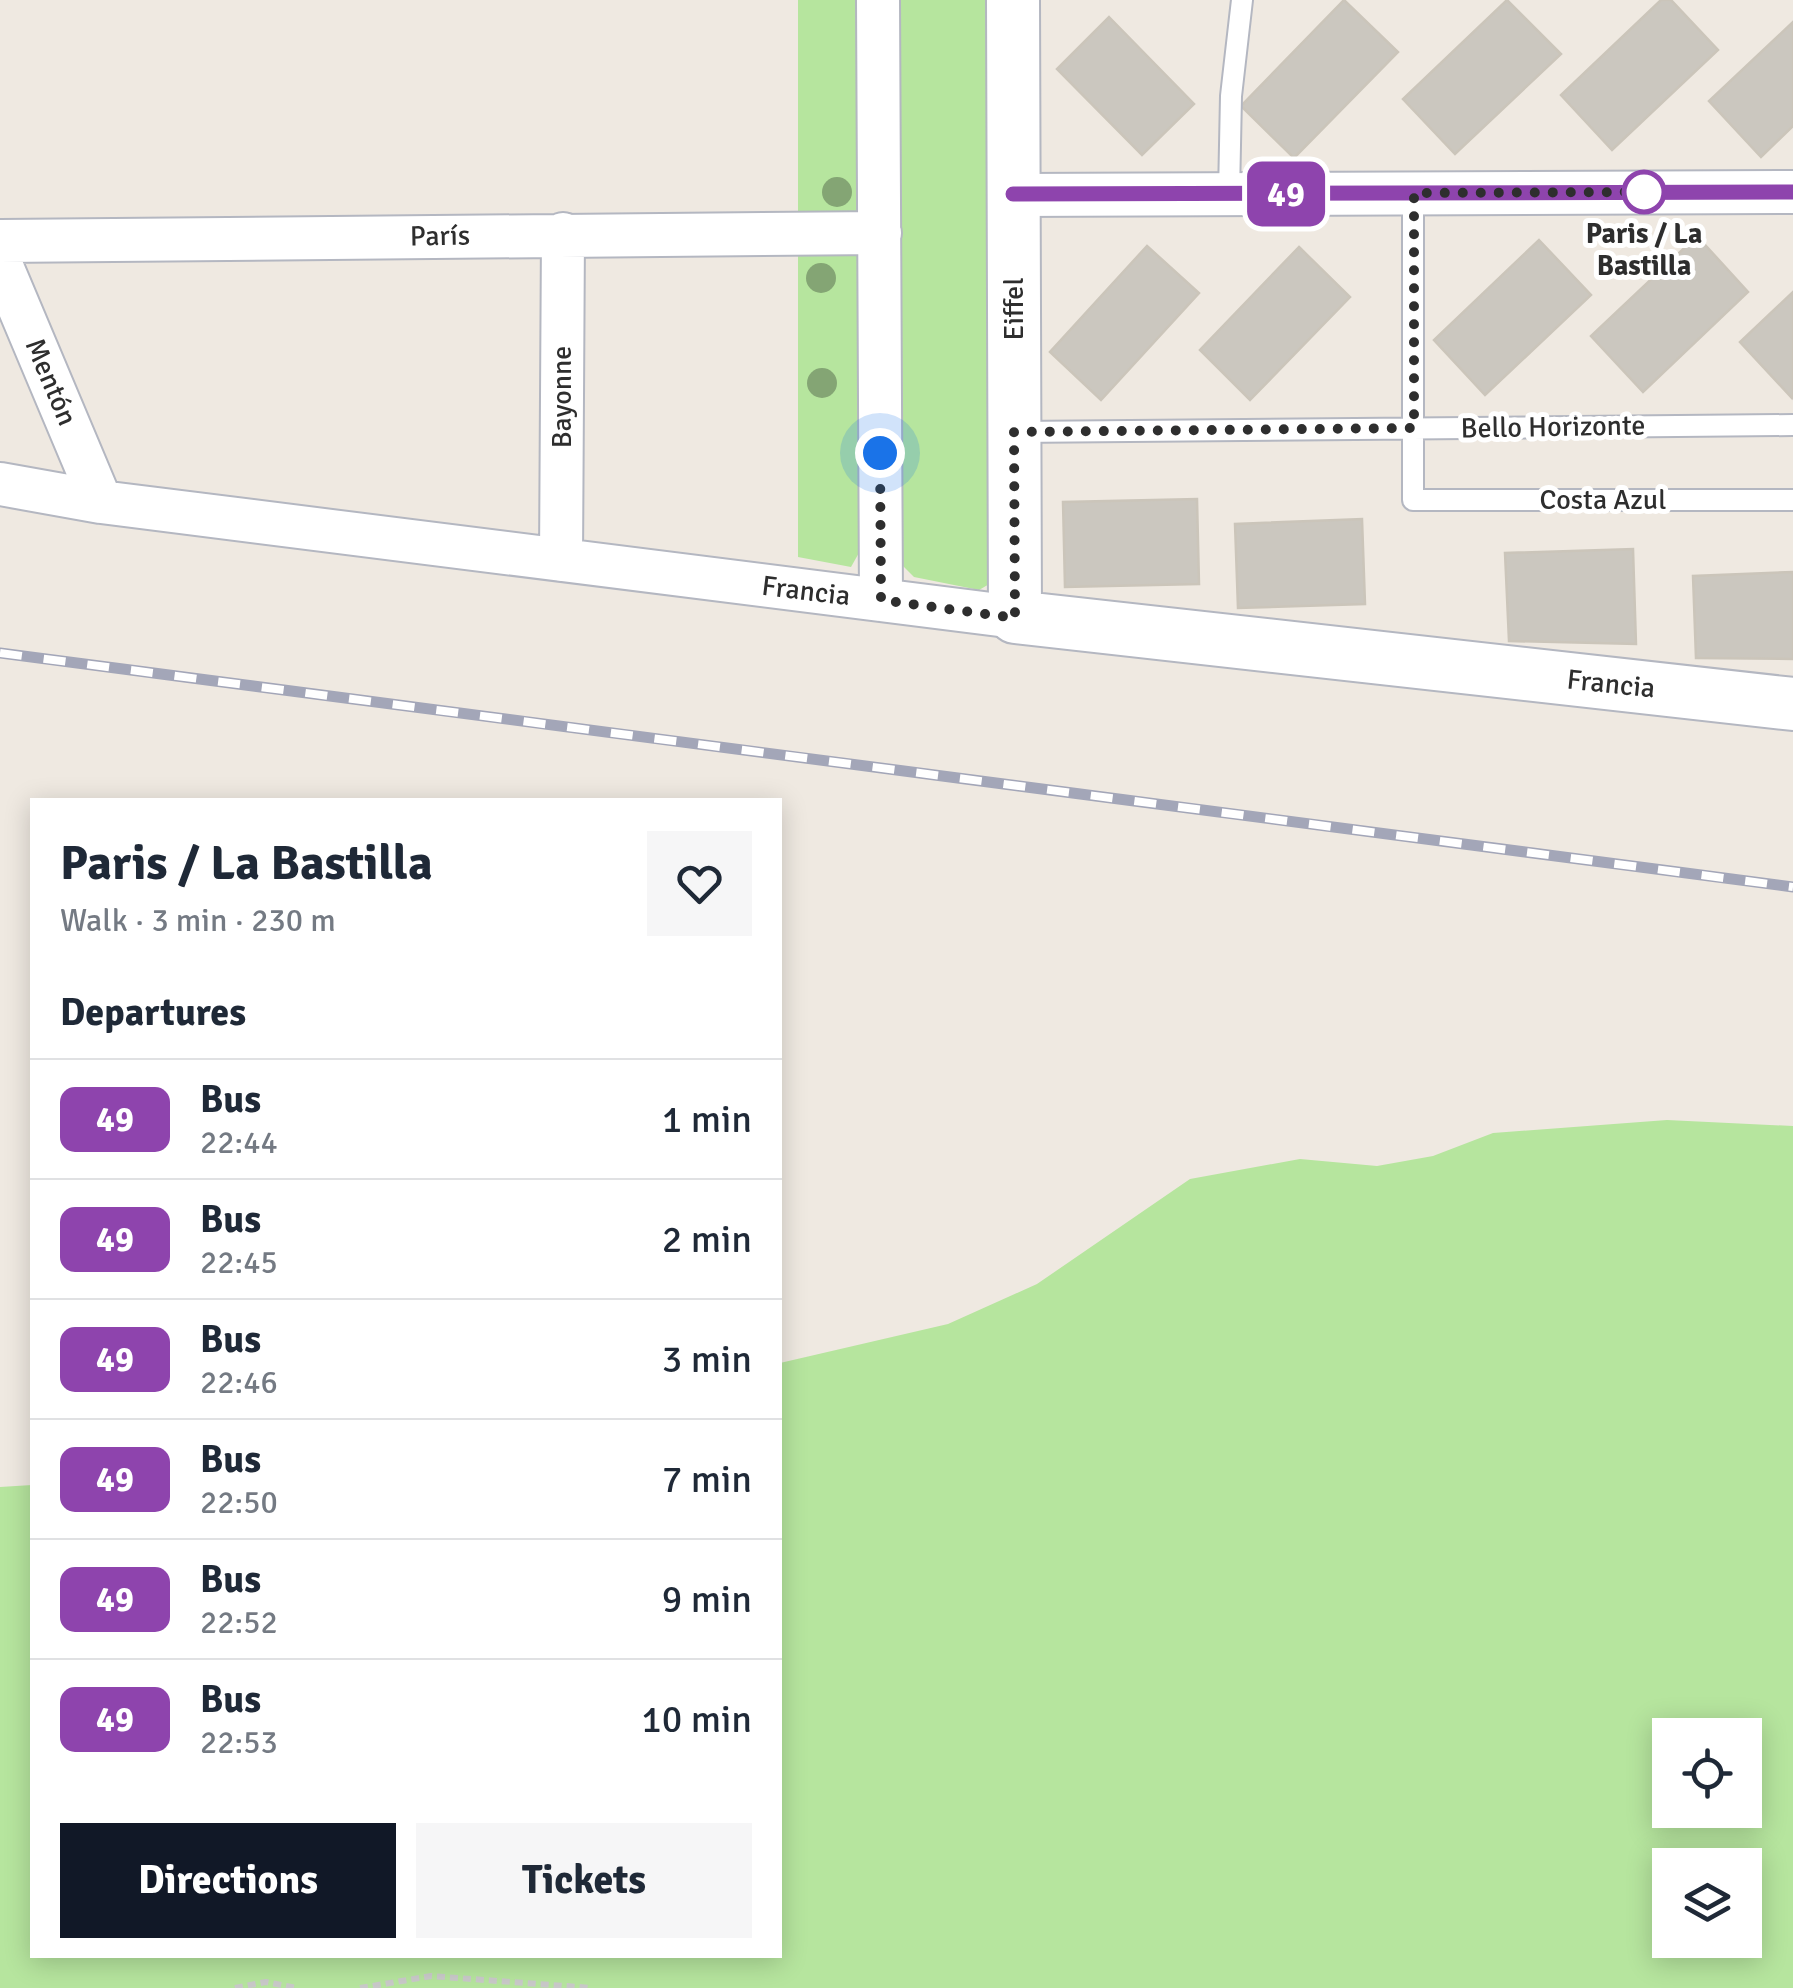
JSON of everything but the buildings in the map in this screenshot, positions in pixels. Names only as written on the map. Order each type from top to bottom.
[{"type":"street","points":[[878,0],[881,600]]},
{"type":"street","name":"Eiffel","points":[[1013,0],[1015,618]]},
{"type":"street","points":[[1013,194],[1793,192]]},
{"type":"street","name":"París","points":[[0,240],[880,232]]},
{"type":"street","name":"Bayonne","points":[[561,560],[563,234]]},
{"type":"street","name":"Mentón","points":[[0,262],[102,502]]},
{"type":"street","name":"Francia","points":[[0,484],[102,502],[1015,618],[1793,704]]},
{"type":"lane","points":[[1230,194],[1232,96],[1242,0]]},
{"type":"lane","points":[[1414,193],[1414,428]]},
{"type":"lane","name":"Bello Horizonte","points":[[1014,432],[1793,425]]},
{"type":"lane","name":"Costa Azul","points":[[1414,428],[1414,500],[1793,500]]},
{"type":"path","points":[[360,1988],[431,1976],[592,1988]]},
{"type":"path","points":[[235,1988],[266,1982],[298,1988]]},
{"type":"green space","points":[[798,0],[862,0],[860,551],[851,567],[798,557]]},
{"type":"green space","points":[[895,0],[1000,0],[1003,576],[979,590],[914,577],[896,559]]},
{"type":"green space","points":[[1667,1120],[1793,1126],[1793,1988],[0,1988],[0,1487],[30,1485],[30,1958],[782,1958],[782,1363],[948,1324],[1037,1284],[1190,1179],[1300,1159],[1377,1166],[1433,1156],[1493,1133]]},
{"type":"railway","points":[[0,653],[1793,887]]},
{"type":"bus line","name":"49","points":[[1013,194],[1793,192]]},
{"type":"place","name":"Paris / La Bastilla","points":[[1644,192]]},
{"type":"route","points":[[880,453],[881,600],[1015,618],[1014,432],[1414,428],[1414,193],[1644,192]]}]
